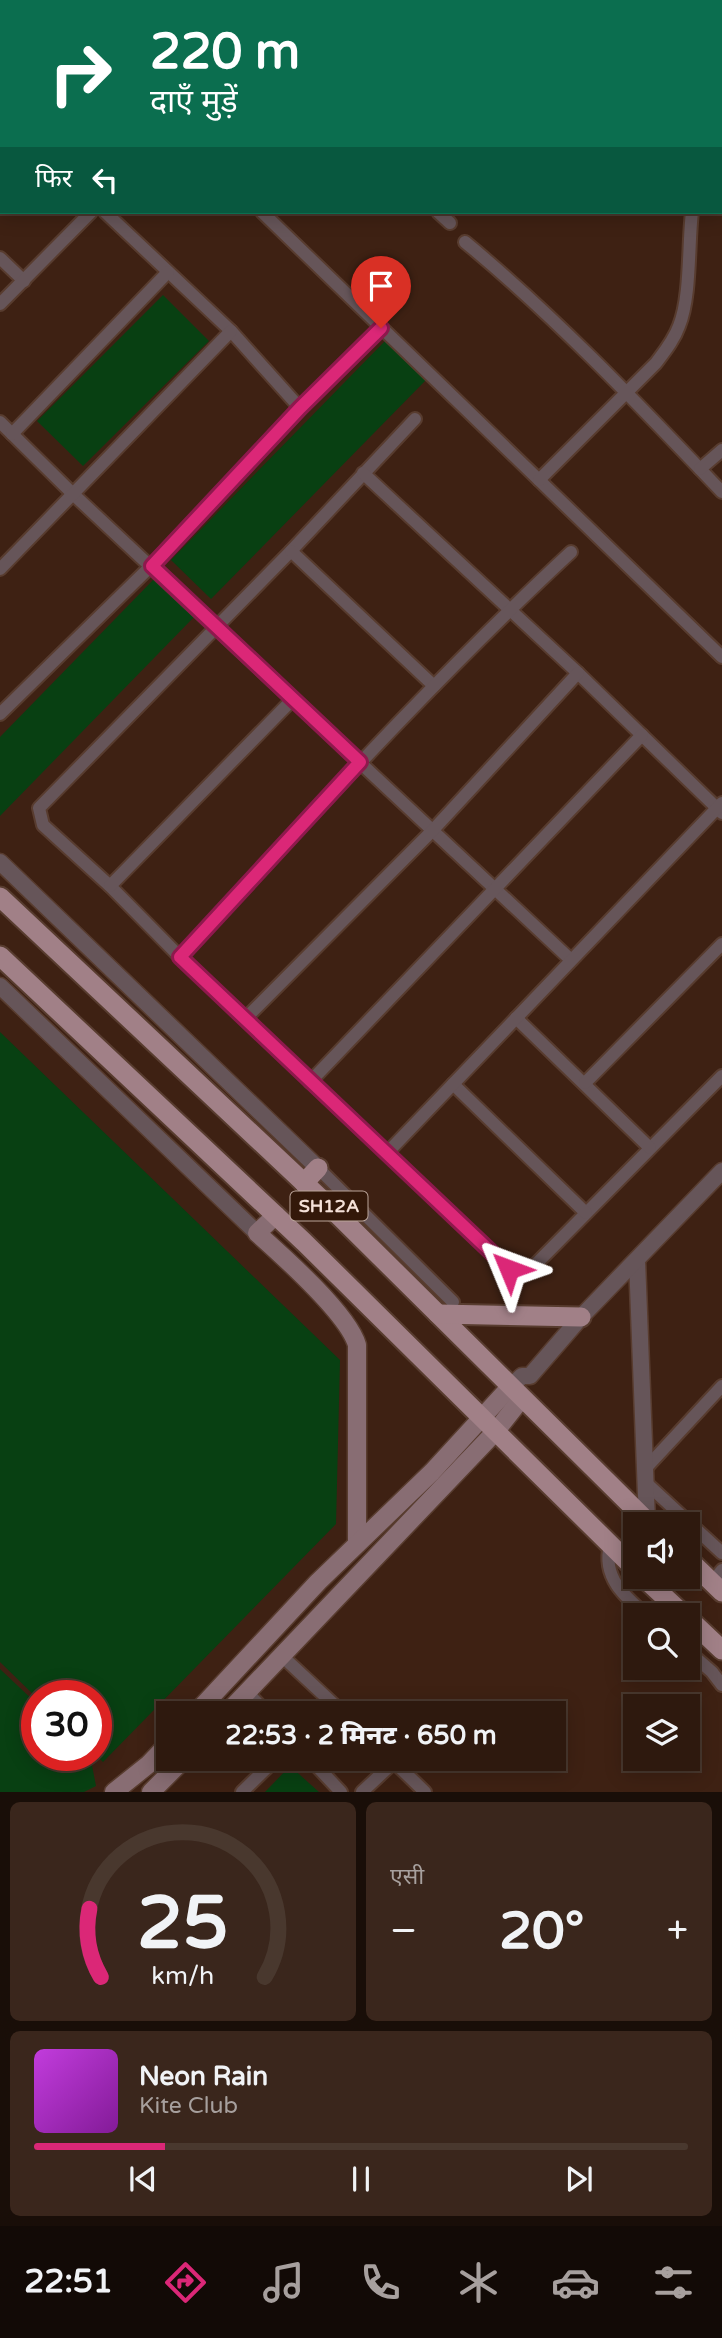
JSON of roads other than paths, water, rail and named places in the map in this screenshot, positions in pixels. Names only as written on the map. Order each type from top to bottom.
[{"type":"main road","name":"SH12A","points":[[0,897],[304,1183],[445,1308],[516,1393],[637,1512]]},
{"type":"main road","name":"SH12A","points":[[0,956],[276,1215],[623,1557]]},
{"type":"main road","points":[[304,1183],[318,1168]]},
{"type":"main road","points":[[276,1215],[257,1233],[339,1313],[354,1334],[357,1345],[357,1544]]},
{"type":"main road","points":[[445,1308],[581,1317]]},
{"type":"main road","points":[[238,1701],[282,1656],[516,1393]]},
{"type":"main road","points":[[207,1701],[318,1582],[432,1472],[489,1424]]},
{"type":"main road","points":[[700,1568],[719,1581]]},
{"type":"main road","points":[[656,1589],[670,1603]]},
{"type":"main road","points":[[700,1631],[722,1650]]},
{"type":"main road","points":[[114,1792],[156,1757]]},
{"type":"main road","points":[[152,1792],[172,1771]]},
{"type":"street","points":[[0,304],[89,214]]},
{"type":"street","points":[[107,214],[230,331],[300,408]]},
{"type":"street","points":[[264,214],[722,657]]},
{"type":"street","points":[[440,214],[450,223]]},
{"type":"street","points":[[539,480],[663,354],[680,323],[685,298],[691,214]]},
{"type":"street","points":[[466,242],[499,270],[626,393],[722,492]]},
{"type":"street","points":[[0,258],[24,281]]},
{"type":"street","points":[[12,434],[168,272]]},
{"type":"street","points":[[0,714],[152,566],[300,408],[381,328]]},
{"type":"street","points":[[0,569],[230,331]]},
{"type":"street","points":[[415,419],[291,551],[39,808],[43,825],[509,1269],[515,1271],[533,1268],[722,1076]]},
{"type":"street","points":[[0,422],[73,494],[571,960]]},
{"type":"street","points":[[700,469],[722,450]]},
{"type":"street","points":[[363,473],[720,808],[387,1152]]},
{"type":"street","points":[[291,551],[433,686]]},
{"type":"street","points":[[180,957],[433,686],[508,610],[571,552]]},
{"type":"street","points":[[246,1018],[433,830],[578,673]]},
{"type":"street","points":[[110,886],[293,699]]},
{"type":"street","points":[[310,1082],[642,735]]},
{"type":"street","points":[[0,862],[318,1168],[445,1308]]},
{"type":"street","points":[[585,1083],[722,944]]},
{"type":"street","points":[[0,986],[257,1233]]},
{"type":"street","points":[[516,1018],[650,1148]]},
{"type":"street","points":[[453,1084],[586,1213]]},
{"type":"street","points":[[516,1393],[522,1376],[530,1376],[581,1317],[722,1171]]},
{"type":"street","points":[[637,1260],[647,1512]]},
{"type":"street","points":[[645,1476],[722,1387]]},
{"type":"street","points":[[645,1476],[722,1553]]},
{"type":"street","points":[[610,1545],[606,1560],[620,1592],[632,1603]]},
{"type":"street","points":[[282,1656],[330,1701]]},
{"type":"street","points":[[700,1662],[722,1685]]},
{"type":"street","points":[[247,1692],[256,1701]]},
{"type":"street","points":[[242,1792],[264,1771]]},
{"type":"street","points":[[321,1771],[341,1792]]},
{"type":"street","points":[[362,1792],[382,1771]]},
{"type":"street","points":[[403,1771],[425,1792]]}]
